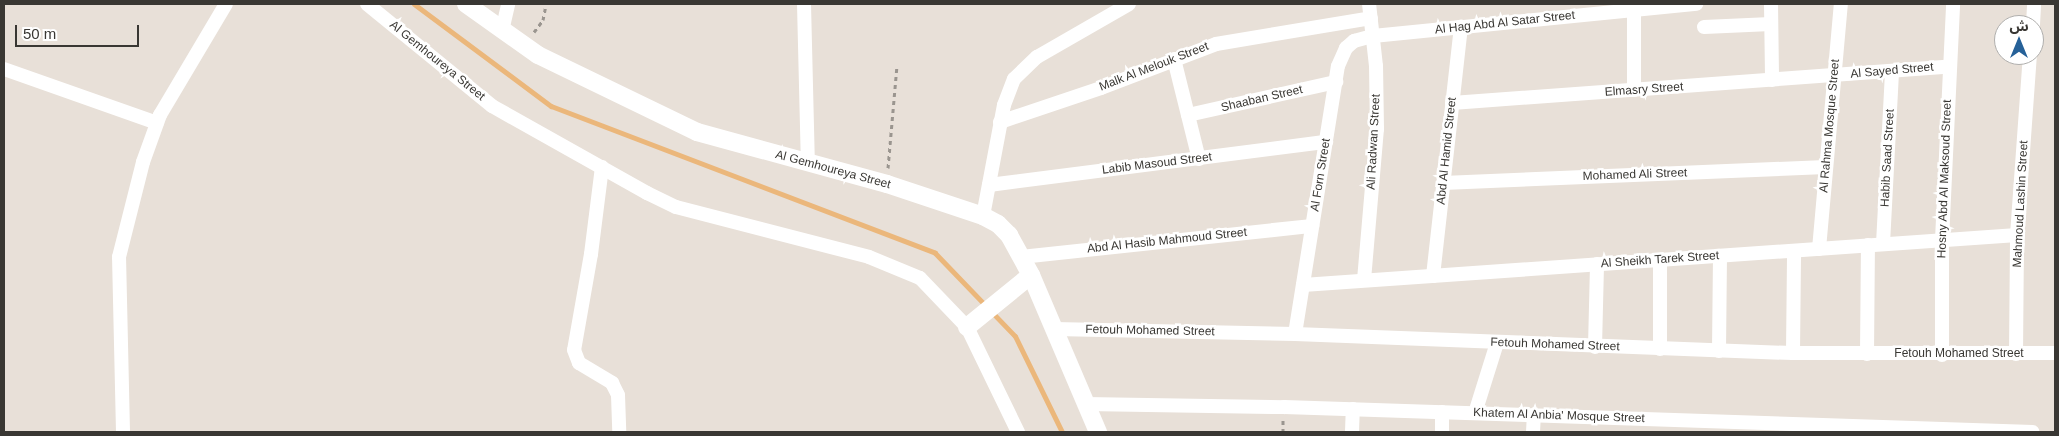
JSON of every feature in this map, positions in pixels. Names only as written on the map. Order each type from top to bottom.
[{"type":"street","points":[[123,432],[119,257],[143,162],[157,123],[226,4]]},
{"type":"street","name":"Al Gemhoureya Street","points":[[367,4],[492,106],[676,207],[889,264],[920,278],[973,321],[1018,432]]},
{"type":"street","name":"Al Gemhoureya Street","points":[[466,4],[523,46],[697,132],[887,184],[984,216],[1009,236],[1031,275],[1084,404],[1098,432]]},
{"type":"street","points":[[502,31],[508,4]]},
{"type":"street","points":[[804,4],[808,163]]},
{"type":"street","points":[[984,216],[1000,122],[1014,79],[1037,57],[1129,4]]},
{"type":"street","name":"Ali Radwan Street","points":[[1364,280],[1377,129],[1373,36],[1369,4]]},
{"type":"street","name":"Al Hag Abd Al Satar Street","points":[[1373,36],[1634,7],[1696,4]]},
{"type":"street","points":[[1771,4],[1772,80]]},
{"type":"street","name":"Al Rahma Mosque Street","points":[[1819,249],[1841,4]]},
{"type":"street","name":"Hosny Abd Al Maksoud Street","points":[[1942,355],[1942,240],[1953,4]]},
{"type":"street","points":[[1634,7],[1634,90]]},
{"type":"street","name":"Malk Al Melouk Street","points":[[1000,122],[1101,88],[1216,44],[1371,18]]},
{"type":"street","points":[[1704,27],[1771,24]]},
{"type":"street","name":"Abd Al Hamid Street","points":[[1433,276],[1461,27]]},
{"type":"street","name":"Al Forn Street","points":[[1295,334],[1336,82],[1346,48],[1363,37],[1373,36]]},
{"type":"street","points":[[1174,59],[1199,159]]},
{"type":"street","name":"Mahmoud Lashin Street","points":[[2016,354],[2017,235],[2029,65]]},
{"type":"street","name":"Al Sayed Street","points":[[1835,76],[1950,66]]},
{"type":"street","points":[[4,69],[157,123]]},
{"type":"street","name":"Habib Saad Street","points":[[1883,244],[1892,71]]},
{"type":"street","name":"Elmasry Street","points":[[1452,103],[1835,76]]},
{"type":"street","name":"Shaaban Street","points":[[1188,115],[1336,82]]},
{"type":"street","name":"Labib Masoud Street","points":[[989,185],[1326,142]]},
{"type":"street","points":[[602,167],[574,350],[580,363],[612,383],[618,396],[619,432]]},
{"type":"street","name":"Mohamed Ali Street","points":[[1443,183],[1826,167]]},
{"type":"street","name":"Abd Al Hasib Mahmoud Street","points":[[1021,257],[1312,226]]},
{"type":"street","name":"Al Sheikh Tarek Street","points":[[1303,285],[2017,235]]},
{"type":"street","points":[[1867,354],[1868,245]]},
{"type":"street","points":[[1793,353],[1794,250]]},
{"type":"street","points":[[1719,351],[1720,256]]},
{"type":"street","points":[[1660,260],[1660,349]]},
{"type":"street","points":[[1595,347],[1597,264]]},
{"type":"street","points":[[973,321],[1031,275]]},
{"type":"street","name":"Fetouh Mohamed Street","points":[[1054,328],[1295,334],[1595,347],[1793,353],[1942,355],[2055,353]]},
{"type":"street","points":[[1475,413],[1497,343]]},
{"type":"street","name":"Khatem Al Anbia' Mosque Street","points":[[1084,404],[1353,409],[1534,415],[1612,418],[1680,426],[2032,432]]},
{"type":"street","points":[[1352,432],[1353,409]]},
{"type":"street","points":[[1442,412],[1442,432]]},
{"type":"street","points":[[1533,432],[1534,415]]},
{"type":"street","points":[[1611,432],[1612,418]]},
{"type":"path","points":[[523,46],[543,20],[546,4]]},
{"type":"path","points":[[887,184],[897,66]]},
{"type":"waterway","points":[[414,4],[551,106],[935,253],[1015,336],[1062,432]]}]
